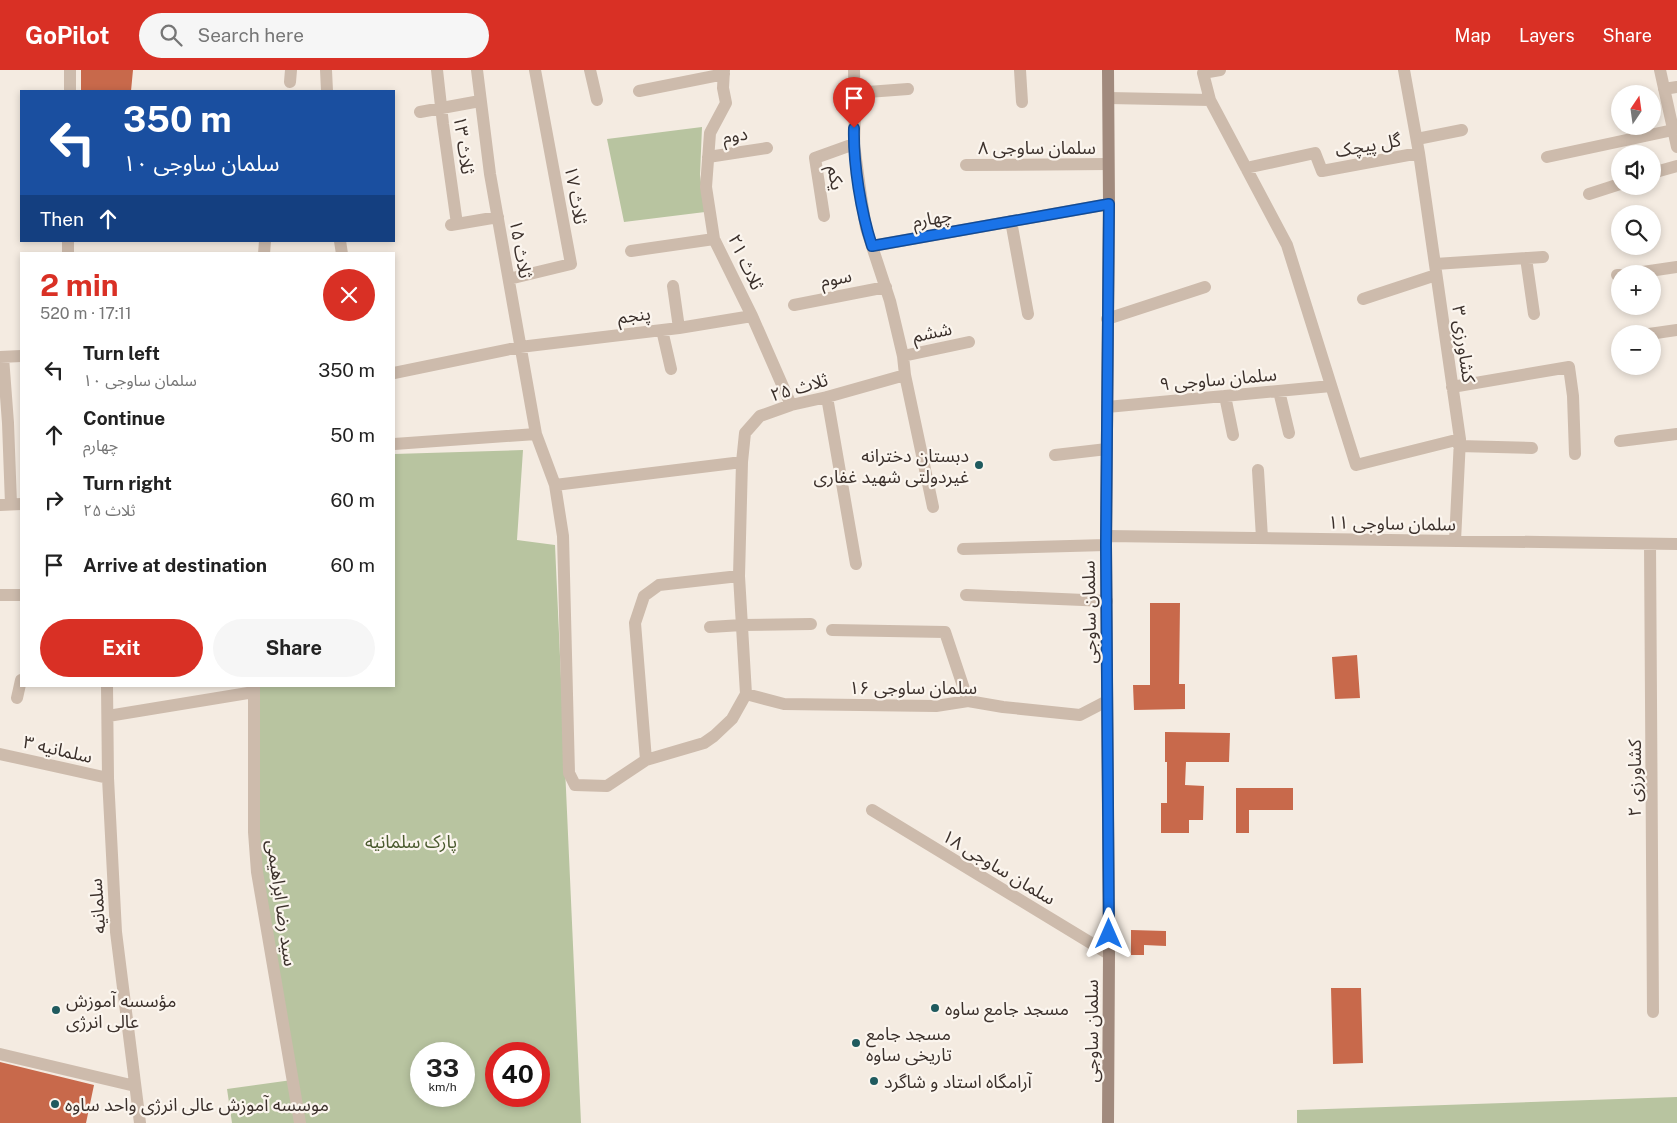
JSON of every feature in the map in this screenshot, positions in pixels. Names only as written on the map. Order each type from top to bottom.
[{"type":"street","points":[[70,70],[70,90]]},
{"type":"street","points":[[326,70],[327,90]]},
{"type":"street","name":"ثلاث ۱۳","points":[[437,70],[454,225],[498,217]]},
{"type":"street","name":"ثلاث ۱۵","points":[[477,70],[490,174],[536,434],[555,485],[563,536],[569,773],[575,785],[607,786],[646,760]]},
{"type":"street","name":"ثلاث ۱۷","points":[[509,279],[571,264],[535,70]]},
{"type":"street","points":[[590,70],[597,100]]},
{"type":"street","points":[[854,70],[854,144],[866,228],[886,286],[903,356],[905,375],[933,506]]},
{"type":"street","points":[[1020,70],[1022,102]]},
{"type":"street","name":"سلمان ساوجی","points":[[1108,70],[1109,204],[1106,540],[1109,954],[1108,1123]]},
{"type":"street","points":[[1220,70],[1203,73],[1210,100],[1287,245],[1356,465],[1460,443],[1532,448]]},
{"type":"street","name":"کشاورزی ۳","points":[[1404,70],[1419,153],[1460,443],[1454,541]]},
{"type":"street","points":[[1660,70],[1677,147]]},
{"type":"street","points":[[639,91],[724,72]]},
{"type":"street","name":"ثلاث ۲۱","points":[[724,72],[723,88],[726,103],[710,133],[706,188],[714,239],[752,316],[791,405]]},
{"type":"street","points":[[1664,89],[1677,87]]},
{"type":"street","points":[[854,94],[908,89]]},
{"type":"street","points":[[1109,98],[1210,100]]},
{"type":"street","points":[[420,112],[480,102]]},
{"type":"street","points":[[1416,139],[1462,130]]},
{"type":"street","points":[[1547,157],[1673,130]]},
{"type":"street","name":"یکم","points":[[824,216],[814,158],[854,144]]},
{"type":"street","name":"دوم","points":[[708,157],[767,148]]},
{"type":"street","name":"گل پیچک","points":[[1246,168],[1315,153],[1322,171],[1419,153]]},
{"type":"street","name":"سلمان ساوجی ۸","points":[[966,164],[1108,164]]},
{"type":"street","points":[[1661,171],[1677,166]]},
{"type":"street","points":[[1589,194],[1611,187]]},
{"type":"street","name":"چهارم","points":[[872,246],[1109,204]]},
{"type":"street","points":[[1011,221],[1028,314]]},
{"type":"street","points":[[631,251],[714,239]]},
{"type":"street","points":[[1363,299],[1436,270],[1543,257]]},
{"type":"street","points":[[1526,258],[1534,314]]},
{"type":"street","points":[[1661,270],[1677,268]]},
{"type":"street","points":[[673,286],[679,328]]},
{"type":"street","name":"سوم","points":[[794,305],[886,286]]},
{"type":"street","points":[[1107,319],[1205,287]]},
{"type":"street","name":"پنجم","points":[[395,373],[520,347],[679,328],[752,316]]},
{"type":"street","points":[[662,330],[671,369]]},
{"type":"street","points":[[1661,332],[1677,330]]},
{"type":"street","name":"ششم","points":[[903,356],[969,342]]},
{"type":"street","points":[[11,504],[8,423],[1,357],[20,356]]},
{"type":"street","points":[[1452,387],[1569,367],[1573,396],[1575,454]]},
{"type":"street","name":"ثلاث ۲۵","points":[[746,694],[739,576],[742,462],[745,433],[760,416],[791,405],[905,375]]},
{"type":"street","name":"سلمان ساوجی ۹","points":[[1107,407],[1332,386]]},
{"type":"street","points":[[1280,391],[1289,433]]},
{"type":"street","points":[[1225,396],[1233,435]]},
{"type":"street","points":[[827,397],[856,564]]},
{"type":"street","points":[[395,444],[536,434]]},
{"type":"street","points":[[1620,441],[1677,434]]},
{"type":"street","points":[[1055,455],[1107,449]]},
{"type":"street","points":[[555,485],[742,462]]},
{"type":"street","points":[[1258,470],[1262,538]]},
{"type":"street","name":"سلمان ساوجی ۱۱","points":[[963,549],[1106,540],[1262,538],[1677,544]]},
{"type":"street","name":"کشاورزی ۲","points":[[1650,544],[1653,1012]]},
{"type":"street","points":[[739,576],[659,585],[644,596],[636,623],[646,760],[690,748],[714,736],[732,719],[746,694]]},
{"type":"street","points":[[0,595],[20,595]]},
{"type":"street","points":[[966,595],[1107,601]]},
{"type":"street","points":[[710,628],[742,624],[811,624]]},
{"type":"street","points":[[832,630],[945,632],[968,702]]},
{"type":"street","points":[[17,698],[20,684]]},
{"type":"street","name":"سلمانیه","points":[[107,687],[108,778],[116,932],[140,1123]]},
{"type":"street","points":[[108,716],[254,689]]},
{"type":"street","name":"سید رضا ابراهیمی","points":[[254,689],[254,832],[257,872],[300,1123]]},
{"type":"street","name":"سلمان ساوجی ۱۶","points":[[746,694],[784,704],[936,706],[968,702],[1080,715],[1107,701]]},
{"type":"street","name":"سلمانیه ۳","points":[[0,754],[108,778]]},
{"type":"street","name":"سلمان ساوجی ۱۸","points":[[872,810],[1109,954]]},
{"type":"street","points":[[0,1054],[135,1086]]},
{"type":"green space","points":[[702,127],[700,175],[705,212],[624,222],[607,139]]},
{"type":"green space","name":"پارک سلمانیه","points":[[523,450],[517,540],[555,545],[581,1123],[232,1123],[227,1089],[292,1080],[256,854],[254,687],[395,687],[395,454]]},
{"type":"green space","points":[[1677,1097],[1677,1123],[1297,1123],[1297,1110]]},
{"type":"building","points":[[81,70],[133,70],[131,90],[81,90]]},
{"type":"building","points":[[1150,603],[1180,603],[1179,684],[1185,684],[1185,709],[1134,710],[1133,685],[1150,685]]},
{"type":"building","points":[[1357,655],[1360,698],[1335,699],[1332,657]]},
{"type":"building","points":[[1165,732],[1230,733],[1229,762],[1186,762],[1185,785],[1204,786],[1203,820],[1189,820],[1189,833],[1161,833],[1161,803],[1167,803]]},
{"type":"building","points":[[1236,788],[1293,788],[1293,810],[1249,810],[1249,833],[1236,833]]},
{"type":"building","points":[[1131,930],[1166,931],[1166,946],[1144,945],[1144,955],[1131,955]]},
{"type":"building","points":[[1331,988],[1361,988],[1363,1063],[1333,1064]]},
{"type":"building","points":[[0,1062],[94,1085],[86,1123],[0,1123]]},
{"type":"place","name":"دبستان دخترانه غیردولتی شهید غفاری","points":[[979,465]]},
{"type":"place","name":"مسجد جامع ساوه","points":[[935,1008]]},
{"type":"place","name":"مؤسسه آموزش عالی انرژی","points":[[56,1010]]},
{"type":"place","name":"مسجد جامع تاریخی ساوه","points":[[856,1043]]},
{"type":"place","name":"آرامگاه استاد و شاگرد","points":[[874,1081]]},
{"type":"place","name":"موسسه آموزش عالی انرژی واحد ساوه","points":[[55,1104]]},
{"type":"route","points":[[854,128],[860,196],[866,228],[872,246],[1109,204],[1106,545],[1109,934]]}]
